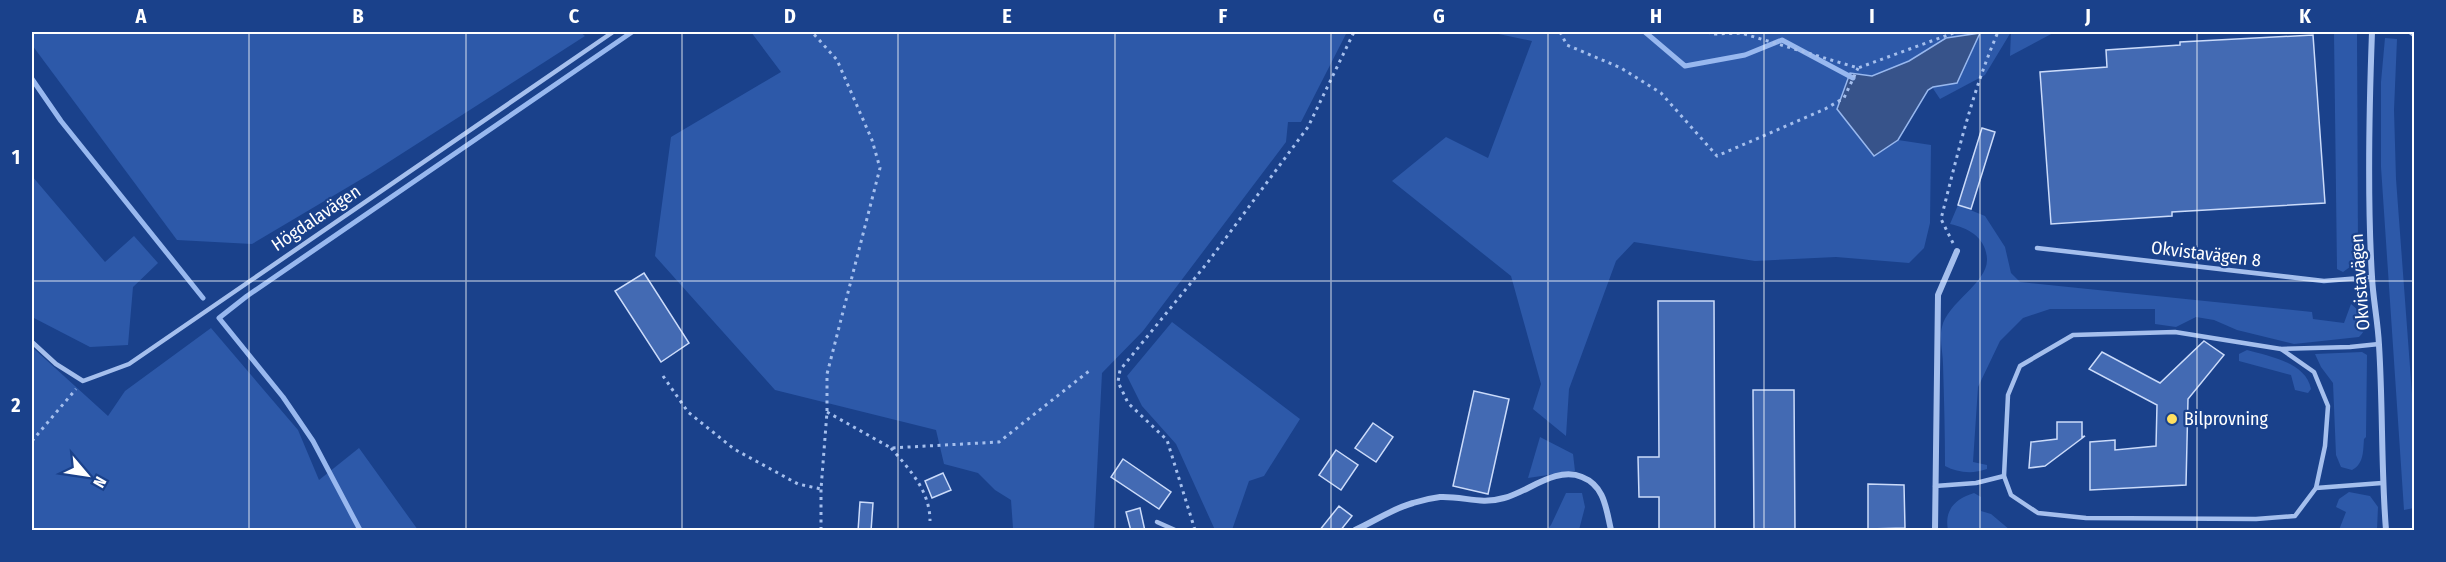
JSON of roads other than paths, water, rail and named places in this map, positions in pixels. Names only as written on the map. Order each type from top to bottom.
[{"type":"street","name":"Okvistavägen","points":[[2372,32],[2370,94],[2372,277],[2379,344],[2382,483],[2386,531]]},
{"type":"street","points":[[1935,531],[1938,296],[1957,251]]},
{"type":"street","points":[[1355,531],[1390,511],[1415,502],[1441,497],[1486,502],[1507,498],[1537,483],[1562,475],[1579,475],[1592,481],[1603,494],[1611,531]]},
{"type":"lane","name":"Högdalavägen","points":[[32,342],[56,364],[83,381],[129,364],[613,32]]},
{"type":"lane","points":[[2410,32],[2415,34]]},
{"type":"lane","name":"Okvistavägen 8","points":[[2037,248],[2324,281],[2372,277]]},
{"type":"lane","points":[[2281,349],[2314,372],[2328,406],[2325,446],[2316,488],[2295,516],[2256,519],[2086,518],[2038,513],[2011,495],[2004,476],[2008,395],[2020,366],[2073,335],[2175,332],[2281,349],[2379,344]]},
{"type":"lane","points":[[1935,486],[1977,483],[2004,476]]},
{"type":"lane","points":[[2316,488],[2382,483]]},
{"type":"lane","points":[[1157,522],[1175,531]]},
{"type":"waterway","points":[[360,530],[313,441],[283,397],[219,318],[247,296],[632,32]]},
{"type":"waterway","points":[[1645,32],[1685,66],[1745,55],[1782,40],[1853,78]]},
{"type":"waterway","points":[[32,79],[61,121],[203,298]]},
{"type":"place","name":"Bilprovning","points":[[2172,419]]}]
